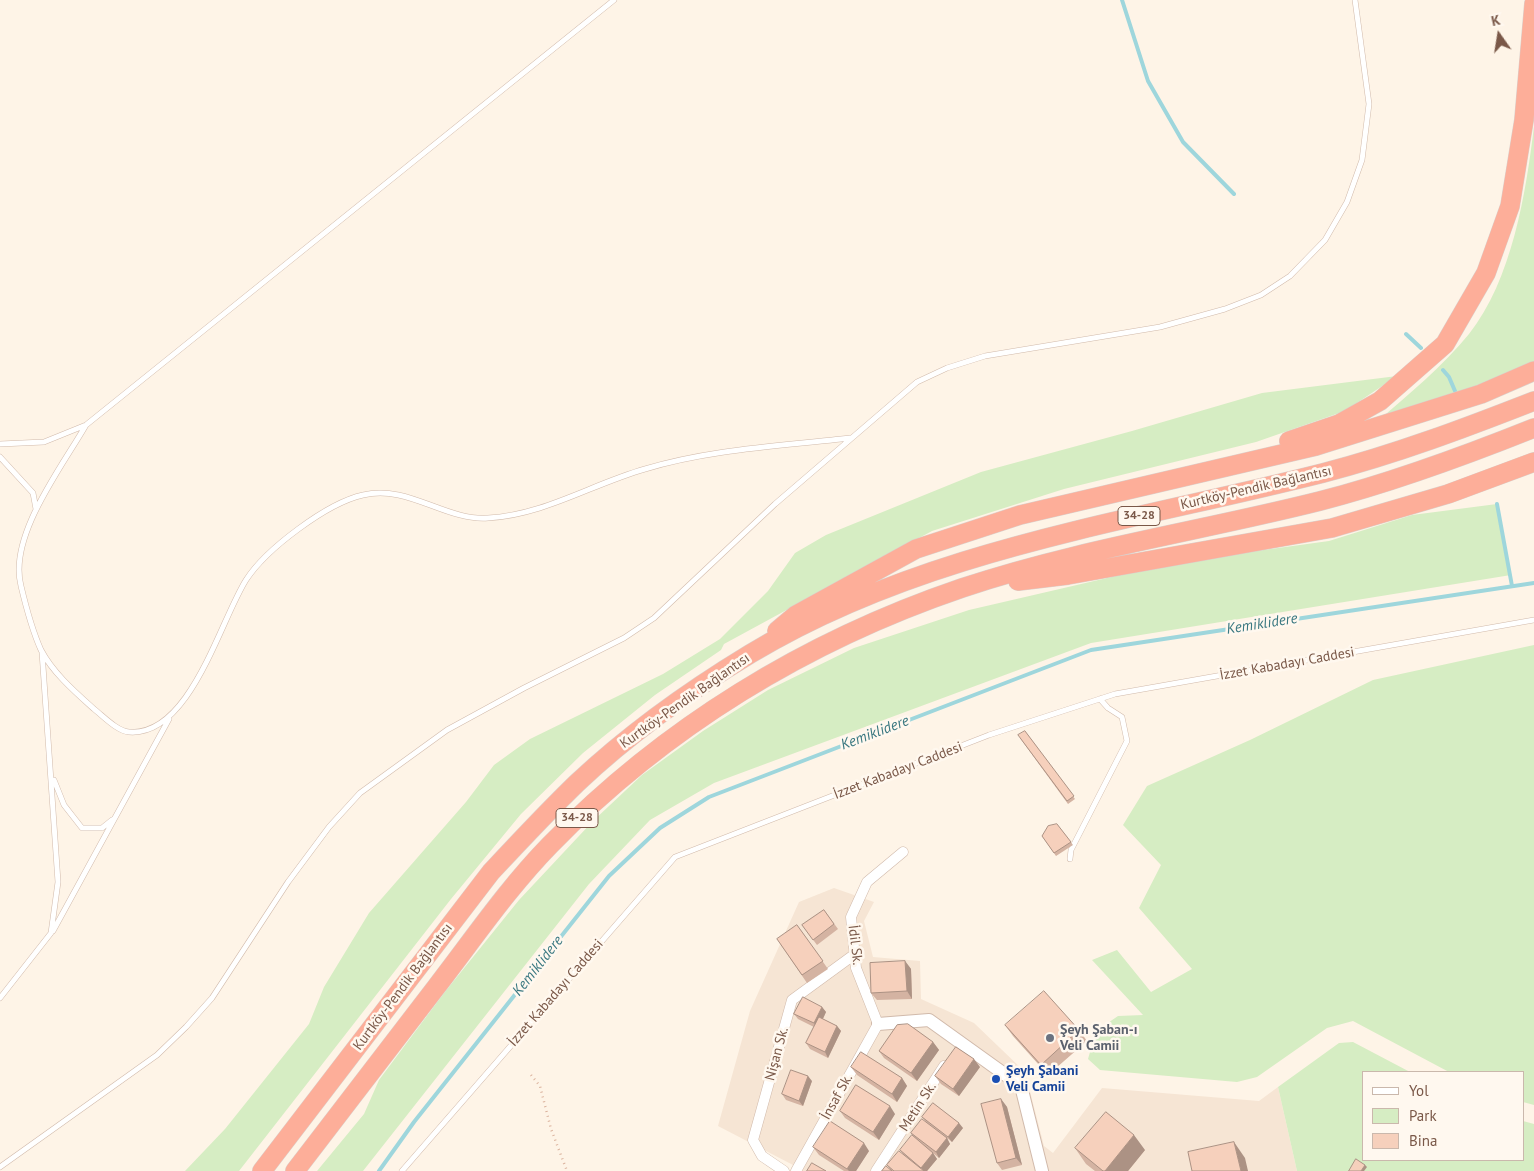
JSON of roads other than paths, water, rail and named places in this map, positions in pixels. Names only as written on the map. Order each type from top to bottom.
[{"type":"highway","points":[[1054,506],[1297,439],[1339,424],[1380,401],[1445,344],[1486,273],[1510,206],[1524,120],[1534,4]]},
{"type":"highway","points":[[752,652],[796,615],[916,549],[1020,514],[1316,446],[1481,394],[1534,371]]},
{"type":"highway","name":"Kurtköy-Pendik Bağlantısı","points":[[262,1171],[491,872],[578,782],[639,730],[752,652],[821,617],[886,588],[971,558],[1322,473],[1394,453],[1534,401]]},
{"type":"highway","name":"Kurtköy-Pendik Bağlantısı","points":[[295,1171],[496,907],[548,848],[588,808],[651,753],[714,708],[770,673],[828,642],[884,617],[963,588],[1069,557],[1329,498],[1407,476],[1534,428]]},
{"type":"highway","points":[[963,588],[1068,575],[1332,528],[1448,494],[1534,462]]},
{"type":"street","name":"İdil Sk.","points":[[878,1024],[856,968],[851,917],[867,882],[903,852]]},
{"type":"street","name":"Nişan Sk.","points":[[784,1171],[762,1156],[753,1140],[792,1000],[855,954]]},
{"type":"street","points":[[878,1024],[929,1020],[954,1050],[1021,1086],[1042,1171]]},
{"type":"street","name":"İnsaf Sk.","points":[[796,1171],[878,1024]]},
{"type":"street","name":"Metin Sk.","points":[[876,1171],[954,1050]]},
{"type":"lane","points":[[0,444],[44,442],[86,425],[614,0]]},
{"type":"lane","points":[[0,1168],[157,1055],[186,1028],[212,998],[288,882],[329,826],[360,793],[447,730],[524,688],[624,638],[654,618],[775,504],[917,382],[947,368],[985,356],[1160,326],[1225,310],[1261,295],[1290,276],[1325,240],[1347,202],[1362,160],[1369,104],[1355,0]]},
{"type":"lane","points":[[51,933],[58,882],[52,774],[42,652],[18,575],[26,529],[86,425]]},
{"type":"lane","points":[[0,998],[51,933],[170,717],[200,672],[246,580],[265,555],[282,540],[332,508],[362,495],[378,493],[398,495],[426,501],[455,514],[486,518],[530,511],[642,470],[692,456],[851,438]]},
{"type":"lane","points":[[0,457],[32,493],[36,510]]},
{"type":"lane","name":"İzzet Kabadayı Caddesi","points":[[402,1171],[675,857],[989,735],[1115,694],[1534,620]]},
{"type":"lane","points":[[42,652],[72,690],[109,722],[127,732],[153,728],[170,717]]},
{"type":"lane","points":[[1070,859],[1071,850],[1128,741],[1122,717],[1108,708],[1100,699]]},
{"type":"lane","points":[[52,774],[64,805],[82,828],[102,828],[115,817]]},
{"type":"waterway","points":[[1122,0],[1148,81],[1183,142],[1234,194]]},
{"type":"waterway","points":[[1406,334],[1421,348]]},
{"type":"waterway","points":[[1443,370],[1449,377],[1455,391]]},
{"type":"waterway","points":[[1497,504],[1512,586]]},
{"type":"waterway","name":"Kemiklidere","points":[[379,1171],[414,1122],[609,876],[660,828],[709,797],[1091,650],[1534,583]]},
{"type":"place","name":"Şeyh Şaban-ı Veli Camii","points":[[1050,1038]]},
{"type":"place","name":"Şeyh Şabani Veli Camii","points":[[996,1079]]}]
